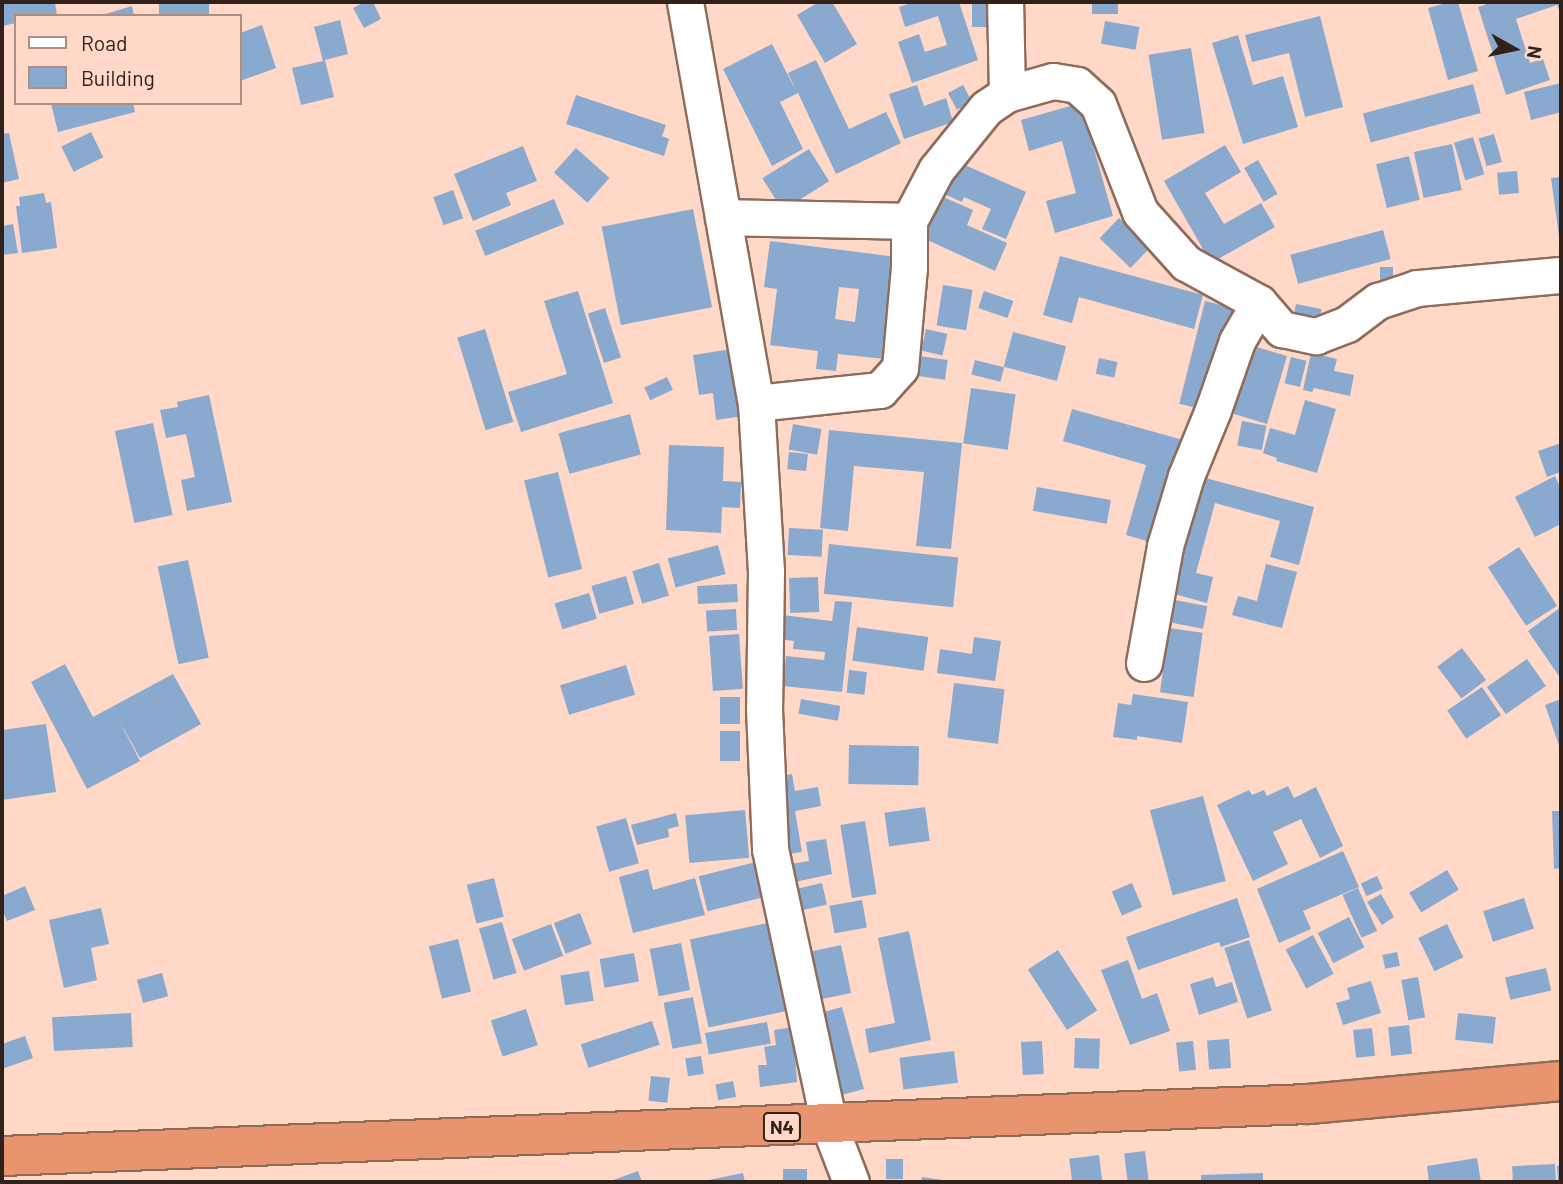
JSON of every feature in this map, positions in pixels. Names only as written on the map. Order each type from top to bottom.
[{"type":"highway","name":"N4","points":[[2,1156],[1308,1104],[1561,1081]]},
{"type":"street","points":[[685,2],[756,403],[766,571],[764,709],[770,849],[829,1125],[851,1182]]},
{"type":"street","points":[[1005,2],[1007,94]]},
{"type":"street","points":[[756,403],[880,390],[900,368],[909,268],[909,221],[936,170],[986,108],[1007,94],[1053,81],[1077,85],[1098,104],[1140,212],[1186,263],[1259,303],[1282,330],[1316,336],[1347,324],[1378,301],[1417,288],[1561,275]]},
{"type":"street","points":[[723,217],[909,221]]},
{"type":"street","points":[[1144,663],[1165,546],[1186,476],[1213,411],[1237,341],[1259,303]]},
{"type":"building","points":[[2,2],[55,2],[57,14],[14,14],[14,23],[2,26]]},
{"type":"building","points":[[159,2],[209,2],[209,14],[159,14]]},
{"type":"building","points":[[365,2],[373,2],[381,19],[364,28],[353,8]]},
{"type":"building","points":[[819,2],[832,2],[857,44],[825,63],[797,15]]},
{"type":"building","points":[[914,2],[959,2],[978,60],[912,83],[898,42],[919,34],[925,52],[947,45],[938,16],[905,27],[899,7]]},
{"type":"building","points":[[972,2],[987,2],[987,27],[972,27]]},
{"type":"building","points":[[1092,2],[1118,2],[1118,14],[1092,14]]},
{"type":"building","points":[[1458,2],[1478,71],[1448,80],[1428,8]]},
{"type":"building","points":[[1493,2],[1561,2],[1561,15],[1557,5],[1516,19],[1530,63],[1543,59],[1550,80],[1506,95],[1478,7]]},
{"type":"building","points":[[132,6],[134,14],[105,14]]},
{"type":"building","points":[[1320,16],[1343,107],[1305,117],[1289,53],[1252,62],[1245,35]]},
{"type":"building","points":[[340,20],[348,54],[325,60],[334,97],[301,105],[292,68],[323,61],[314,27]]},
{"type":"building","points":[[1105,21],[1139,27],[1135,50],[1101,44]]},
{"type":"building","points":[[262,25],[276,68],[242,80],[242,32]]},
{"type":"building","points":[[1238,35],[1253,85],[1283,76],[1298,127],[1243,144],[1212,43]]},
{"type":"building","points":[[772,44],[796,91],[788,73],[816,60],[849,129],[886,112],[901,143],[836,174],[798,93],[780,102],[803,149],[772,166],[723,69]]},
{"type":"building","points":[[1191,48],[1204,133],[1162,140],[1149,55]]},
{"type":"building","points":[[1561,83],[1561,112],[1531,120],[1524,92]]},
{"type":"building","points":[[1473,84],[1481,113],[1371,142],[1363,114]]},
{"type":"building","points":[[917,85],[924,106],[946,98],[953,122],[904,139],[889,94]]},
{"type":"building","points":[[963,85],[972,102],[957,110],[948,93]]},
{"type":"building","points":[[576,95],[666,125],[662,136],[669,139],[664,156],[566,124]]},
{"type":"building","points":[[1081,103],[1113,216],[1055,233],[1046,201],[1076,193],[1062,141],[1029,151],[1021,120]]},
{"type":"building","points":[[51,105],[133,105],[135,112],[58,132]]},
{"type":"building","points":[[91,132],[103,157],[74,172],[61,146]]},
{"type":"building","points":[[9,133],[19,179],[2,183],[2,134]]},
{"type":"building","points":[[1494,134],[1502,162],[1487,166],[1479,138]]},
{"type":"building","points":[[1473,137],[1484,174],[1465,180],[1454,143]]},
{"type":"building","points":[[1452,144],[1462,190],[1424,198],[1414,152]]},
{"type":"building","points":[[1225,145],[1241,172],[1205,193],[1224,224],[1261,203],[1275,227],[1211,263],[1164,181]]},
{"type":"building","points":[[523,146],[537,181],[506,193],[511,205],[473,221],[454,174]]},
{"type":"building","points":[[576,148],[609,178],[587,203],[554,173]]},
{"type":"building","points":[[809,149],[829,181],[782,210],[762,178]]},
{"type":"building","points":[[1409,156],[1420,200],[1387,208],[1376,164]]},
{"type":"building","points":[[1258,160],[1278,194],[1264,202],[1244,168]]},
{"type":"building","points":[[958,162],[1026,192],[1006,239],[982,229],[991,209],[964,197],[962,202],[944,194]]},
{"type":"building","points":[[1517,171],[1519,193],[1499,195],[1497,173]]},
{"type":"building","points":[[1561,177],[1561,244],[1560,244],[1551,178]]},
{"type":"building","points":[[453,190],[463,218],[444,225],[433,197]]},
{"type":"building","points":[[44,193],[46,203],[51,202],[57,248],[22,253],[16,206],[20,206],[19,197]]},
{"type":"building","points":[[941,196],[973,210],[967,225],[1007,243],[995,271],[923,238]]},
{"type":"building","points":[[554,199],[564,224],[485,256],[475,231]]},
{"type":"building","points":[[693,209],[712,307],[621,325],[602,227]]},
{"type":"building","points":[[1119,218],[1150,248],[1130,268],[1100,238]]},
{"type":"building","points":[[13,224],[18,253],[2,255],[2,226]]},
{"type":"building","points":[[1383,230],[1391,259],[1298,284],[1290,255]]},
{"type":"building","points":[[770,241],[897,257],[885,359],[838,354],[836,371],[816,369],[818,351],[770,345],[777,289],[764,287]],"holes":[[[839,287],[859,289],[855,322],[835,319]]]},
{"type":"building","points":[[1060,256],[1203,295],[1194,329],[1079,297],[1072,323],[1043,315]]},
{"type":"building","points":[[1380,267],[1393,267],[1393,283],[1380,283]]},
{"type":"building","points":[[943,285],[973,290],[966,330],[937,325]]},
{"type":"building","points":[[578,291],[613,403],[521,432],[508,392],[567,374],[544,301]]},
{"type":"building","points":[[984,291],[1013,301],[1007,318],[978,308]]},
{"type":"building","points":[[1205,301],[1234,308],[1208,411],[1179,404]]},
{"type":"building","points":[[1296,304],[1322,309],[1318,329],[1292,324]]},
{"type":"building","points":[[605,308],[621,357],[604,363],[588,314]]},
{"type":"building","points":[[485,329],[513,422],[486,430],[457,337]]},
{"type":"building","points":[[926,329],[947,334],[942,355],[921,350]]},
{"type":"building","points":[[1013,332],[1066,346],[1057,381],[1004,367]]},
{"type":"building","points":[[1253,346],[1287,356],[1267,424],[1221,410],[1229,380],[1242,384]]},
{"type":"building","points":[[732,349],[743,416],[716,420],[713,393],[699,395],[693,355]]},
{"type":"building","points":[[1311,353],[1337,359],[1334,371],[1354,375],[1350,396],[1314,388],[1312,392],[1303,390]]},
{"type":"building","points":[[919,356],[948,360],[945,380],[916,376]]},
{"type":"building","points":[[1291,357],[1307,361],[1300,387],[1284,383]]},
{"type":"building","points":[[1099,358],[1118,362],[1114,378],[1096,374]]},
{"type":"building","points":[[975,360],[1004,367],[1000,382],[971,375]]},
{"type":"building","points":[[667,377],[673,390],[650,400],[644,388]]},
{"type":"building","points":[[971,388],[1016,394],[1008,450],[963,443]]},
{"type":"building","points":[[209,395],[232,502],[187,511],[181,480],[195,477],[186,434],[166,438],[160,410],[178,407],[177,402]]},
{"type":"building","points":[[1305,400],[1336,409],[1317,473],[1276,461],[1277,458],[1263,453],[1270,428],[1295,435]]},
{"type":"building","points":[[1072,409],[1183,440],[1154,543],[1126,535],[1146,465],[1063,441]]},
{"type":"building","points":[[630,414],[641,455],[569,474],[559,433]]},
{"type":"building","points":[[1242,421],[1267,426],[1262,450],[1237,446]]},
{"type":"building","points":[[153,423],[173,515],[134,523],[115,431]]},
{"type":"building","points":[[793,424],[822,429],[817,455],[788,450]]},
{"type":"building","points":[[829,430],[962,443],[951,549],[916,546],[924,472],[854,466],[848,531],[820,528]]},
{"type":"building","points":[[1561,443],[1561,472],[1547,477],[1538,451]]},
{"type":"building","points":[[669,445],[724,447],[723,481],[741,482],[740,508],[722,507],[721,533],[666,530]]},
{"type":"building","points":[[789,452],[808,454],[806,471],[787,469]]},
{"type":"building","points":[[558,472],[582,569],[548,577],[524,480]]},
{"type":"building","points":[[1198,476],[1314,507],[1299,565],[1270,557],[1280,521],[1215,503],[1196,573],[1213,577],[1207,603],[1167,592]]},
{"type":"building","points":[[1555,476],[1561,489],[1561,524],[1535,537],[1515,497]]},
{"type":"building","points":[[1037,487],[1111,500],[1107,524],[1033,511]]},
{"type":"building","points":[[789,528],[823,530],[822,557],[788,555]]},
{"type":"building","points":[[829,544],[958,558],[953,607],[824,594]]},
{"type":"building","points":[[718,545],[726,574],[676,587],[668,558]]},
{"type":"building","points":[[1519,547],[1557,606],[1526,626],[1488,567]]},
{"type":"building","points":[[188,560],[209,658],[178,664],[158,566]]},
{"type":"building","points":[[659,563],[669,596],[642,604],[632,571]]},
{"type":"building","points":[[1266,564],[1297,572],[1282,628],[1232,615],[1238,596],[1257,601]]},
{"type":"building","points":[[626,576],[634,604],[599,614],[591,586]]},
{"type":"building","points":[[818,577],[819,612],[790,613],[789,578]]},
{"type":"building","points":[[737,584],[738,602],[698,604],[697,586]]},
{"type":"building","points":[[589,593],[597,619],[562,629],[555,604]]},
{"type":"building","points":[[1175,600],[1207,606],[1203,629],[1171,623]]},
{"type":"building","points":[[835,601],[852,602],[842,692],[783,686],[786,656],[824,660],[825,652],[793,649],[794,641],[779,639],[782,615],[832,621]]},
{"type":"building","points":[[1561,607],[1561,679],[1528,631]]},
{"type":"building","points":[[736,609],[737,630],[707,632],[706,611]]},
{"type":"building","points":[[857,627],[928,637],[924,671],[852,661]]},
{"type":"building","points":[[1169,628],[1203,633],[1194,697],[1160,692]]},
{"type":"building","points":[[739,634],[743,689],[713,691],[709,636]]},
{"type":"building","points":[[974,637],[1001,641],[995,681],[937,673],[940,649],[972,654]]},
{"type":"building","points":[[1462,648],[1486,680],[1461,699],[1437,667]]},
{"type":"building","points":[[1527,659],[1546,686],[1506,714],[1487,687]]},
{"type":"building","points":[[65,664],[93,717],[173,674],[201,724],[140,758],[119,720],[140,761],[87,789],[31,682]]},
{"type":"building","points":[[626,665],[635,695],[569,715],[560,685]]},
{"type":"building","points":[[849,670],[867,672],[864,695],[847,693]]},
{"type":"building","points":[[954,683],[1005,689],[998,744],[947,738]]},
{"type":"building","points":[[1482,687],[1501,715],[1466,739],[1447,710]]},
{"type":"building","points":[[1133,694],[1188,702],[1182,743],[1137,736],[1137,740],[1113,737],[1118,703],[1131,705]]},
{"type":"building","points":[[720,697],[740,697],[740,724],[720,724]]},
{"type":"building","points":[[801,699],[840,706],[838,721],[798,714]]},
{"type":"building","points":[[1561,699],[1561,751],[1545,705]]},
{"type":"building","points":[[46,724],[56,792],[2,800],[2,730]]},
{"type":"building","points":[[720,731],[740,731],[740,761],[720,761]]},
{"type":"building","points":[[849,745],[919,746],[918,785],[848,784]]},
{"type":"building","points":[[792,774],[795,791],[818,787],[821,806],[795,811],[802,852],[782,855],[769,778]]},
{"type":"building","points":[[1288,786],[1294,798],[1316,787],[1343,846],[1320,858],[1301,819],[1273,832],[1288,864],[1253,881],[1217,805],[1249,790],[1252,795],[1264,790],[1267,796]]},
{"type":"building","points":[[1203,796],[1226,881],[1173,895],[1150,810]]},
{"type":"building","points":[[925,807],[930,841],[889,846],[884,813]]},
{"type":"building","points":[[745,810],[749,858],[689,863],[685,815]]},
{"type":"building","points":[[1552,811],[1561,811],[1561,868],[1554,869]]},
{"type":"building","points":[[676,813],[679,826],[668,829],[669,837],[637,845],[631,825]]},
{"type":"building","points":[[626,818],[639,863],[609,872],[596,827]]},
{"type":"building","points":[[865,821],[877,894],[852,898],[840,825]]},
{"type":"building","points":[[826,839],[832,874],[795,882],[791,864],[809,861],[806,842]]},
{"type":"building","points":[[1343,851],[1359,887],[1303,911],[1311,929],[1279,943],[1257,889]]},
{"type":"building","points":[[756,862],[765,897],[707,911],[699,876]]},
{"type":"building","points":[[648,869],[653,890],[695,878],[705,915],[633,933],[619,877]]},
{"type":"building","points":[[1447,870],[1459,890],[1421,912],[1409,893]]},
{"type":"building","points":[[1377,876],[1383,889],[1367,896],[1361,884]]},
{"type":"building","points":[[494,878],[504,917],[477,924],[467,885]]},
{"type":"building","points":[[822,883],[827,904],[798,911],[793,890]]},
{"type":"building","points":[[1132,883],[1142,907],[1122,916],[1112,892]]},
{"type":"building","points":[[25,886],[35,910],[7,921],[2,909],[2,896]]},
{"type":"building","points":[[1358,888],[1377,931],[1362,938],[1342,895]]},
{"type":"building","points":[[1381,894],[1394,917],[1382,925],[1367,902]]},
{"type":"building","points":[[1237,898],[1250,937],[1221,947],[1219,942],[1138,970],[1126,937]]},
{"type":"building","points":[[1524,898],[1534,928],[1493,942],[1483,911]]},
{"type":"building","points":[[862,900],[867,928],[834,933],[830,906]]},
{"type":"building","points":[[101,908],[109,944],[91,948],[97,980],[64,988],[49,920]]},
{"type":"building","points":[[580,913],[592,944],[566,954],[554,923]]},
{"type":"building","points":[[1349,917],[1364,947],[1333,963],[1318,933]]},
{"type":"building","points":[[502,922],[517,973],[494,980],[479,929]]},
{"type":"building","points":[[772,922],[791,1010],[709,1027],[690,939]]},
{"type":"building","points":[[551,924],[563,956],[524,971],[512,939]]},
{"type":"building","points":[[1447,924],[1463,957],[1434,971],[1418,938]]},
{"type":"building","points":[[909,931],[931,1040],[869,1053],[865,1029],[895,1023],[878,938]]},
{"type":"building","points":[[1313,935],[1334,974],[1306,988],[1286,950]]},
{"type":"building","points":[[458,939],[471,991],[442,999],[429,946]]},
{"type":"building","points":[[1249,940],[1272,1010],[1247,1018],[1224,948]]},
{"type":"building","points":[[681,943],[690,990],[659,996],[650,949]]},
{"type":"building","points":[[841,945],[851,993],[814,1001],[804,953]]},
{"type":"building","points":[[1058,950],[1097,1010],[1067,1030],[1028,970]]},
{"type":"building","points":[[1397,952],[1400,966],[1385,969],[1382,955]]},
{"type":"building","points":[[634,953],[639,982],[605,988],[600,959]]},
{"type":"building","points":[[1128,960],[1142,999],[1157,993],[1170,1031],[1130,1045],[1101,970]]},
{"type":"building","points":[[1546,968],[1551,990],[1510,1000],[1505,977]]},
{"type":"building","points":[[589,971],[594,1001],[565,1005],[560,976]]},
{"type":"building","points":[[162,973],[168,996],[143,1003],[137,980]]},
{"type":"building","points":[[1213,977],[1216,987],[1232,982],[1238,1002],[1199,1015],[1190,984]]},
{"type":"building","points":[[1418,977],[1425,1017],[1408,1020],[1401,980]]},
{"type":"building","points":[[1371,981],[1381,1013],[1343,1025],[1336,1003],[1350,999],[1347,988]]},
{"type":"building","points":[[693,997],[702,1043],[673,1049],[664,1003]]},
{"type":"building","points":[[842,1007],[864,1089],[840,1096],[818,1013]]},
{"type":"building","points":[[526,1009],[538,1045],[503,1057],[491,1020]]},
{"type":"building","points":[[131,1013],[133,1047],[54,1051],[52,1017]]},
{"type":"building","points":[[1458,1013],[1496,1017],[1493,1044],[1455,1040]]},
{"type":"building","points":[[652,1021],[660,1045],[588,1068],[581,1044]]},
{"type":"building","points":[[767,1022],[771,1044],[709,1055],[705,1033]]},
{"type":"building","points":[[1409,1025],[1412,1054],[1391,1056],[1388,1027]]},
{"type":"building","points":[[793,1027],[797,1082],[760,1087],[758,1065],[767,1065],[764,1047],[776,1045],[774,1030]]},
{"type":"building","points":[[1372,1028],[1375,1056],[1356,1058],[1353,1030]]},
{"type":"building","points":[[25,1036],[33,1058],[2,1069],[2,1044]]},
{"type":"building","points":[[1075,1038],[1100,1039],[1099,1069],[1074,1068]]},
{"type":"building","points":[[1229,1039],[1231,1068],[1209,1069],[1207,1041]]},
{"type":"building","points":[[1042,1041],[1044,1074],[1023,1075],[1021,1042]]},
{"type":"building","points":[[1193,1041],[1196,1070],[1179,1072],[1176,1043]]},
{"type":"building","points":[[954,1051],[958,1083],[903,1089],[899,1058]]},
{"type":"building","points":[[701,1056],[704,1074],[688,1076],[685,1059]]},
{"type":"building","points":[[651,1076],[670,1078],[667,1103],[648,1101]]},
{"type":"building","points":[[733,1081],[736,1097],[718,1100],[715,1084]]},
{"type":"building","points":[[1145,1151],[1149,1182],[1128,1182],[1124,1154]]},
{"type":"building","points":[[1099,1155],[1102,1180],[1072,1182],[1069,1159]]},
{"type":"building","points":[[1477,1158],[1481,1182],[1429,1182],[1427,1166]]},
{"type":"building","points":[[886,1159],[903,1159],[903,1179],[886,1179]]},
{"type":"building","points":[[1555,1164],[1556,1182],[1513,1182],[1512,1166]]},
{"type":"building","points":[[1561,1165],[1561,1182],[1558,1182],[1557,1166]]},
{"type":"building","points":[[783,1169],[807,1169],[807,1182],[783,1182]]},
{"type":"building","points":[[638,1171],[642,1182],[608,1182]]},
{"type":"building","points":[[743,1173],[745,1182],[704,1181]]},
{"type":"building","points":[[1263,1173],[1263,1182],[1201,1182],[1201,1175]]},
{"type":"building","points":[[922,1177],[950,1181],[950,1182],[921,1182]]}]
